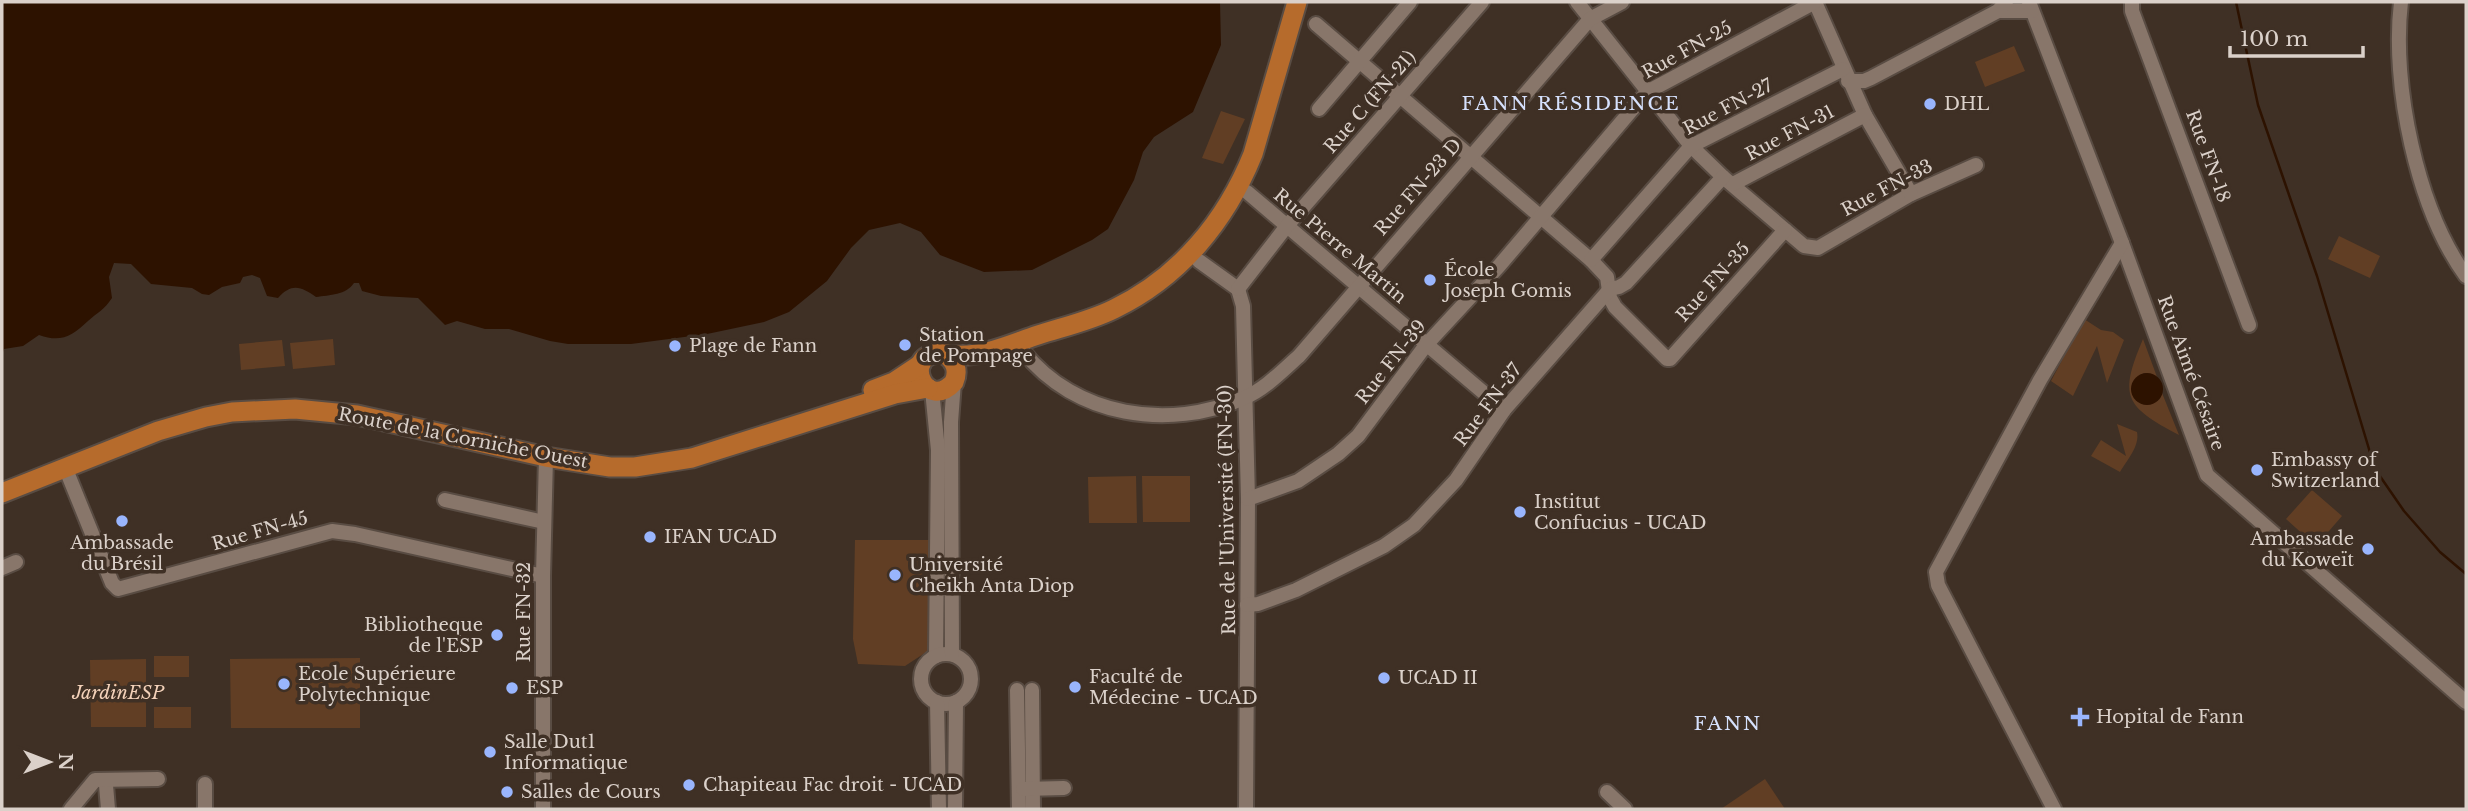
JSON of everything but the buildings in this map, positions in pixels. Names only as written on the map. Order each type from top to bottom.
[{"type":"highway","points":[[1297,2],[1245,173],[1223,213],[1181,264],[1148,289],[1111,310],[979,354],[929,356],[921,364],[920,377],[930,389],[943,390],[956,379],[1023,351],[1117,318],[1149,300],[1199,261],[1228,223],[1247,192],[1259,164],[1308,2]]},
{"type":"highway","points":[[945,355],[954,363],[956,379]]},
{"type":"highway","name":"Route de la Corniche Ouest","points":[[2,481],[163,418],[219,405],[266,399],[344,401],[608,457],[668,454],[718,442],[881,387],[894,382],[921,364]]},
{"type":"highway","name":"Route de la Corniche Ouest","points":[[2,493],[158,431],[206,417],[245,411],[283,409],[357,415],[546,457],[610,467],[664,464],[732,447],[895,394],[930,389]]},
{"type":"street","points":[[1319,109],[1410,2]]},
{"type":"street","name":"Rue C (FN-21)","points":[[1286,227],[1482,2]]},
{"type":"street","points":[[1577,2],[1691,146],[1785,230]]},
{"type":"street","name":"Rue FN-23 D","points":[[1023,351],[1034,366],[1072,393],[1096,404],[1133,414],[1192,414],[1244,398],[1265,385],[1299,356],[1590,19],[1622,2]]},
{"type":"street","points":[[1815,2],[1865,115],[1911,194]]},
{"type":"street","name":"Rue FN-25","points":[[1540,216],[1647,92],[1815,2]]},
{"type":"street","name":"Rue FN-18","points":[[2132,2],[2134,16],[2249,325]]},
{"type":"street","points":[[2401,2],[2398,29],[2400,64],[2410,140],[2420,176],[2444,240],[2466,276]]},
{"type":"street","points":[[2002,7],[2030,6]]},
{"type":"street","name":"Rue Aimé Césaire","points":[[2030,6],[2122,243],[2207,475],[2466,702]]},
{"type":"street","name":"Rue FN-27","points":[[1591,260],[1691,146],[1846,75],[1864,81],[1871,78],[2002,7]]},
{"type":"street","points":[[1316,24],[1591,260],[1607,277],[1610,289]]},
{"type":"street","name":"Rue FN-31","points":[[1728,181],[1865,115]]},
{"type":"street","name":"Rue FN-33","points":[[1785,230],[1804,246],[1818,248],[1911,194],[1976,165]]},
{"type":"street","name":"Rue FN-37","points":[[1247,606],[1315,581],[1384,546],[1414,524],[1456,481],[1504,410],[1610,289],[1619,288],[1626,283],[1728,181]]},
{"type":"street","name":"Rue Pierre Martin","points":[[1247,192],[1504,410]]},
{"type":"street","name":"Rue FN-39","points":[[1248,499],[1298,481],[1338,454],[1358,436],[1426,345],[1499,266],[1540,216]]},
{"type":"street","points":[[1199,261],[1238,289],[1286,227]]},
{"type":"street","name":"Rue FN-35","points":[[1610,289],[1610,298],[1615,307],[1670,359],[1785,230]]},
{"type":"street","points":[[2054,809],[1938,585],[1936,572],[2040,380],[2122,243]]},
{"type":"street","name":"Rue de l'Université (FN-30)","points":[[1238,289],[1244,306],[1248,499],[1246,809]]},
{"type":"street","points":[[952,654],[951,422],[956,379]]},
{"type":"street","points":[[930,389],[938,450],[936,656]]},
{"type":"street","name":"Rue FN-32","points":[[543,809],[546,457]]},
{"type":"street","name":"Rue FN-45","points":[[65,467],[112,583],[118,589],[332,531],[543,576]]},
{"type":"street","points":[[445,500],[544,522]]},
{"type":"street","points":[[2,568],[16,562]]},
{"type":"street","points":[[952,654],[964,661],[971,673],[970,687],[962,699],[956,702],[937,702],[923,689],[921,676],[926,663],[936,656],[952,654]]},
{"type":"street","points":[[1019,809],[1025,789],[1025,690]]},
{"type":"street","points":[[937,702],[939,809]]},
{"type":"street","points":[[955,809],[956,702]]},
{"type":"street","points":[[71,809],[92,783],[103,780],[158,779]]},
{"type":"street","points":[[103,780],[106,785],[108,809]]},
{"type":"street","points":[[205,784],[205,809]]},
{"type":"street","points":[[1025,789],[1064,788]]},
{"type":"street","points":[[1025,789],[1033,809]]},
{"type":"street","points":[[1607,792],[1625,809]]},
{"type":"green space","points":[[2014,46],[2025,71],[1985,87],[1975,62]]},
{"type":"green space","points":[[1221,111],[1245,119],[1223,164],[1202,158]]},
{"type":"green space","points":[[2339,236],[2380,256],[2370,278],[2328,259]]},
{"type":"green space","points":[[2084,319],[2124,340],[2107,383],[2097,346],[2073,396],[2051,381]]},
{"type":"green space","points":[[333,339],[335,365],[293,369],[290,343]]},
{"type":"green space","points":[[2143,339],[2157,377],[2145,373],[2139,375],[2159,400],[2162,393],[2179,435],[2147,416],[2131,398],[2131,374]]},
{"type":"green space","points":[[282,340],[285,366],[241,370],[239,344]]},
{"type":"green space","points":[[2117,424],[2137,432],[2137,442],[2120,472],[2091,456],[2101,440],[2126,456]]},
{"type":"green space","points":[[1136,476],[1137,523],[1089,523],[1088,477]]},
{"type":"green space","points":[[1142,476],[1190,476],[1190,522],[1143,522]]},
{"type":"green space","points":[[2312,490],[2342,516],[2316,546],[2286,519]]},
{"type":"green space","points":[[855,540],[933,540],[931,649],[905,666],[858,664],[853,639]]},
{"type":"green space","points":[[154,656],[189,656],[189,677],[154,677]]},
{"type":"green space","points":[[360,658],[360,728],[231,728],[230,659]]},
{"type":"green space","name":"JardinESP","points":[[146,659],[146,727],[91,727],[90,660]]},
{"type":"green space","points":[[154,707],[191,707],[191,728],[154,728]]},
{"type":"green space","points":[[1765,779],[1785,809],[1721,809]]},
{"type":"shaded area","points":[[2,2],[1220,2],[1221,45],[1193,112],[1154,137],[1143,152],[1134,180],[1108,229],[1032,270],[984,272],[940,255],[921,232],[900,223],[869,230],[851,248],[827,281],[789,312],[764,322],[707,334],[631,344],[568,344],[509,329],[485,329],[457,321],[445,325],[418,298],[381,296],[362,291],[359,283],[354,283],[342,292],[316,297],[302,289],[292,288],[278,298],[267,296],[260,278],[252,275],[243,277],[240,283],[222,287],[209,295],[192,288],[151,284],[131,264],[114,263],[109,277],[112,298],[104,308],[66,337],[39,335],[23,346],[4,349],[2,355]]},
{"type":"shaded area","points":[[2147,373],[2158,378],[2163,389],[2158,400],[2147,405],[2136,400],[2131,389],[2136,378]]},
{"type":"waterway","points":[[2236,2],[2258,105],[2317,276],[2375,469],[2404,511],[2440,552],[2466,574]]},
{"type":"place","name":"DHL","points":[[1930,104]]},
{"type":"place","name":"École Joseph Gomis","points":[[1430,280]]},
{"type":"place","name":"Station de Pompage","points":[[905,345]]},
{"type":"place","name":"Plage de Fann","points":[[675,346]]},
{"type":"place","name":"Embassy of Switzerland","points":[[2257,470]]},
{"type":"place","name":"Institut Confucius - UCAD","points":[[1520,512]]},
{"type":"place","name":"Ambassade du Brésil","points":[[122,521]]},
{"type":"place","name":"IFAN UCAD","points":[[650,537]]},
{"type":"place","name":"Ambassade du Koweït","points":[[2368,549]]},
{"type":"place","name":"Université Cheikh Anta Diop","points":[[895,575]]},
{"type":"place","name":"Bibliotheque de l'ESP","points":[[497,635]]},
{"type":"place","name":"UCAD II","points":[[1384,678]]},
{"type":"place","name":"Ecole Supérieure Polytechnique","points":[[284,684]]},
{"type":"place","name":"Faculté de Médecine - UCAD","points":[[1075,687]]},
{"type":"place","name":"ESP","points":[[512,688]]},
{"type":"place","name":"Hopital de Fann","points":[[2080,717]]},
{"type":"place","name":"Salle Dut1 Informatique","points":[[490,752]]},
{"type":"place","name":"Chapiteau Fac droit - UCAD","points":[[689,785]]},
{"type":"place","name":"Salles de Cours","points":[[507,792]]},
{"type":"district","name":"FANN RÉSIDENCE","points":[[1571,103]]},
{"type":"district","name":"FANN","points":[[1728,723]]}]
